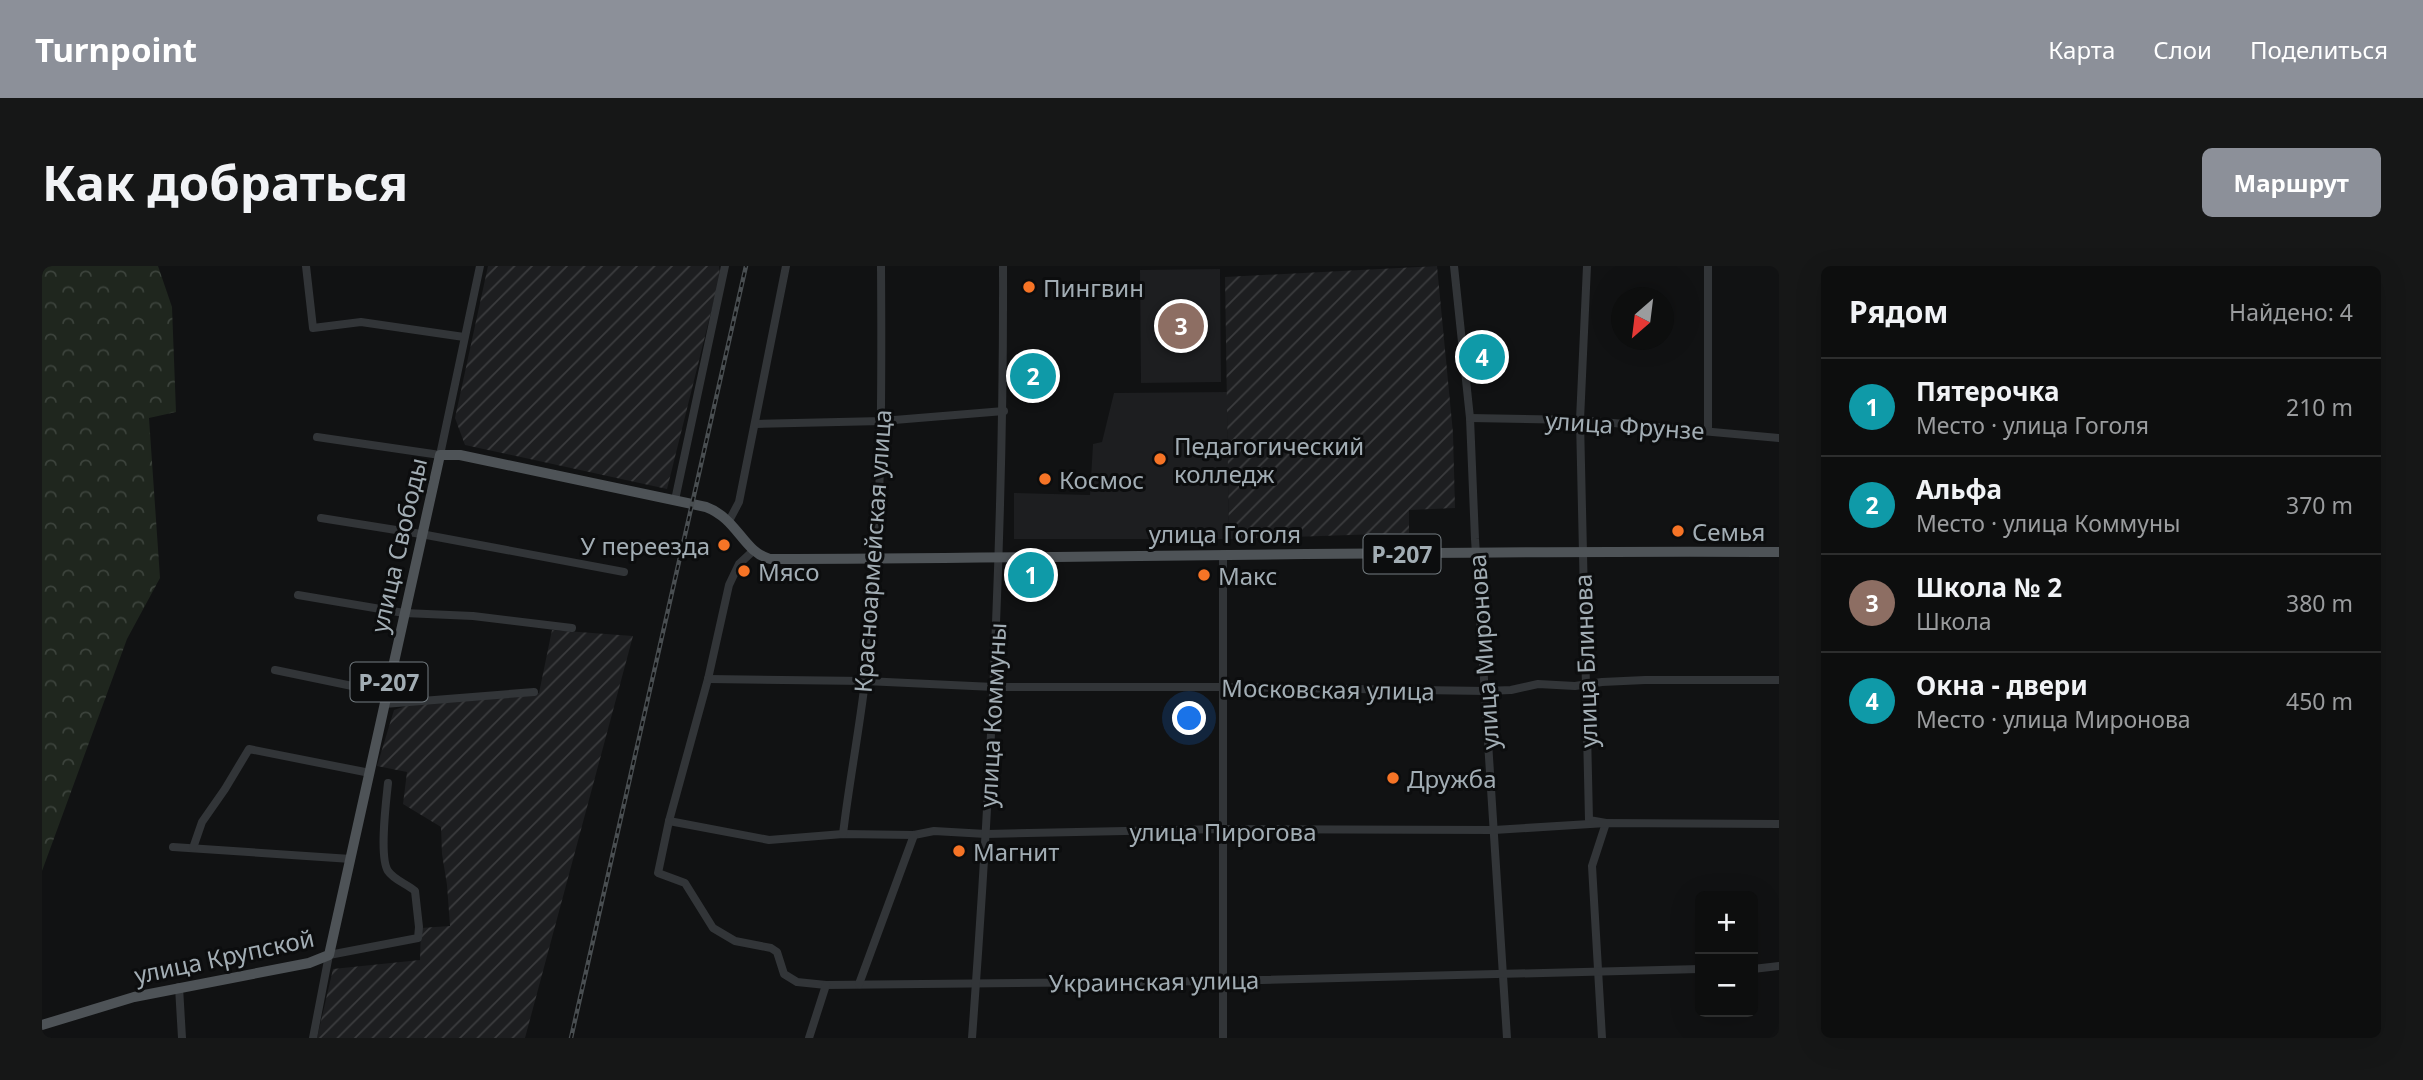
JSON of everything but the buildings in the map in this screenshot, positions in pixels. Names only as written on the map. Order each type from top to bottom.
[{"type":"main road","points":[[440,456],[460,455],[692,504],[715,511],[729,521],[753,551]]},
{"type":"main road","name":"улица Свободы","points":[[329,955],[440,456]]},
{"type":"main road","name":"улица Гоголя","points":[[753,551],[770,559],[1582,551],[1779,552]]},
{"type":"main road","name":"улица Крупской","points":[[42,1025],[121,1001],[179,987],[309,963],[329,955]]},
{"type":"street","points":[[306,266],[313,328],[361,322],[464,337]]},
{"type":"street","name":"улица Свободы","points":[[440,456],[480,266]]},
{"type":"street","points":[[674,500],[725,266]]},
{"type":"street","points":[[729,521],[739,502],[786,266]]},
{"type":"street","name":"Красноармейская улица","points":[[843,834],[865,681],[876,558],[882,421],[881,266]]},
{"type":"street","name":"улица Коммуны","points":[[972,1038],[986,834],[1000,556],[1004,411],[1003,266]]},
{"type":"street","name":"улица Миронова","points":[[1454,266],[1470,418],[1507,1038]]},
{"type":"street","name":"улица Блинова","points":[[1587,266],[1580,420],[1589,820],[1606,823]]},
{"type":"street","points":[[1708,266],[1708,430]]},
{"type":"street","points":[[756,424],[882,421],[1004,411]]},
{"type":"street","name":"улица Фрунзе","points":[[1470,418],[1580,420],[1779,438]]},
{"type":"street","points":[[317,437],[440,456]]},
{"type":"street","points":[[321,518],[624,572]]},
{"type":"street","points":[[669,821],[708,679],[729,585],[738,564],[753,551]]},
{"type":"street","points":[[1223,554],[1223,1038]]},
{"type":"street","points":[[298,595],[404,613],[473,615],[572,628]]},
{"type":"street","points":[[275,670],[385,699],[534,692]]},
{"type":"street","name":"Московская улица","points":[[708,679],[865,681],[994,687],[1486,691],[1511,690],[1538,684],[1586,686],[1602,682],[1645,680],[1779,680]]},
{"type":"street","points":[[192,848],[202,822],[248,749],[370,773]]},
{"type":"street","name":"улица Крупской","points":[[329,955],[418,938],[415,891],[386,869],[385,808],[388,783]]},
{"type":"street","name":"улица Пирогова","points":[[669,821],[769,840],[843,834],[914,835],[934,831],[986,834],[1222,829],[1494,830],[1606,823],[1779,824]]},
{"type":"street","name":"Украинская улица","points":[[669,821],[658,873],[685,883],[713,928],[735,941],[771,948],[777,953],[784,974],[797,982],[826,985],[1222,981],[1695,970]]},
{"type":"street","points":[[1602,1038],[1592,866],[1606,823]]},
{"type":"street","points":[[859,984],[914,835]]},
{"type":"street","points":[[173,847],[351,859]]},
{"type":"street","name":"улица Свободы","points":[[313,1038],[329,955]]},
{"type":"street","points":[[1758,969],[1779,967]]},
{"type":"street","points":[[809,1038],[826,985]]},
{"type":"street","points":[[179,987],[182,1038]]},
{"type":"shaded area","points":[[488,266],[719,266],[720,276],[667,489],[465,445],[455,418]]},
{"type":"shaded area","points":[[1437,266],[1453,433],[1455,508],[1409,510],[1409,533],[1229,539],[1225,277]]},
{"type":"shaded area","points":[[1220,269],[1221,382],[1141,383],[1140,270]]},
{"type":"shaded area","name":"Педагогический колледж","points":[[1227,392],[1229,539],[1014,539],[1014,493],[1090,495],[1093,444],[1102,442],[1114,393]]},
{"type":"shaded area","points":[[552,630],[633,636],[525,1038],[317,1038],[333,969],[420,960],[421,928],[450,926],[441,827],[403,804],[407,772],[377,766],[394,710],[414,703],[539,693]]},
{"type":"green space","points":[[42,266],[158,266],[172,307],[176,412],[149,418],[160,578],[127,639],[42,871]]},
{"type":"railway","points":[[571,1038],[746,266]]},
{"type":"place","name":"Пингвин","points":[[1029,287]]},
{"type":"place","name":"Школа № 2","points":[[1181,326]]},
{"type":"place","name":"Окна - двери","points":[[1482,357]]},
{"type":"place","name":"Альфа","points":[[1033,376]]},
{"type":"place","name":"Педагогический колледж","points":[[1160,459]]},
{"type":"place","name":"Космос","points":[[1045,479]]},
{"type":"place","name":"Семья","points":[[1678,531]]},
{"type":"place","name":"У переезда","points":[[724,545]]},
{"type":"place","name":"Мясо","points":[[744,571]]},
{"type":"place","name":"Пятерочка","points":[[1031,575]]},
{"type":"place","name":"Макс","points":[[1204,575]]},
{"type":"place","name":"Дружба","points":[[1393,778]]},
{"type":"place","name":"Магнит","points":[[959,851]]}]
